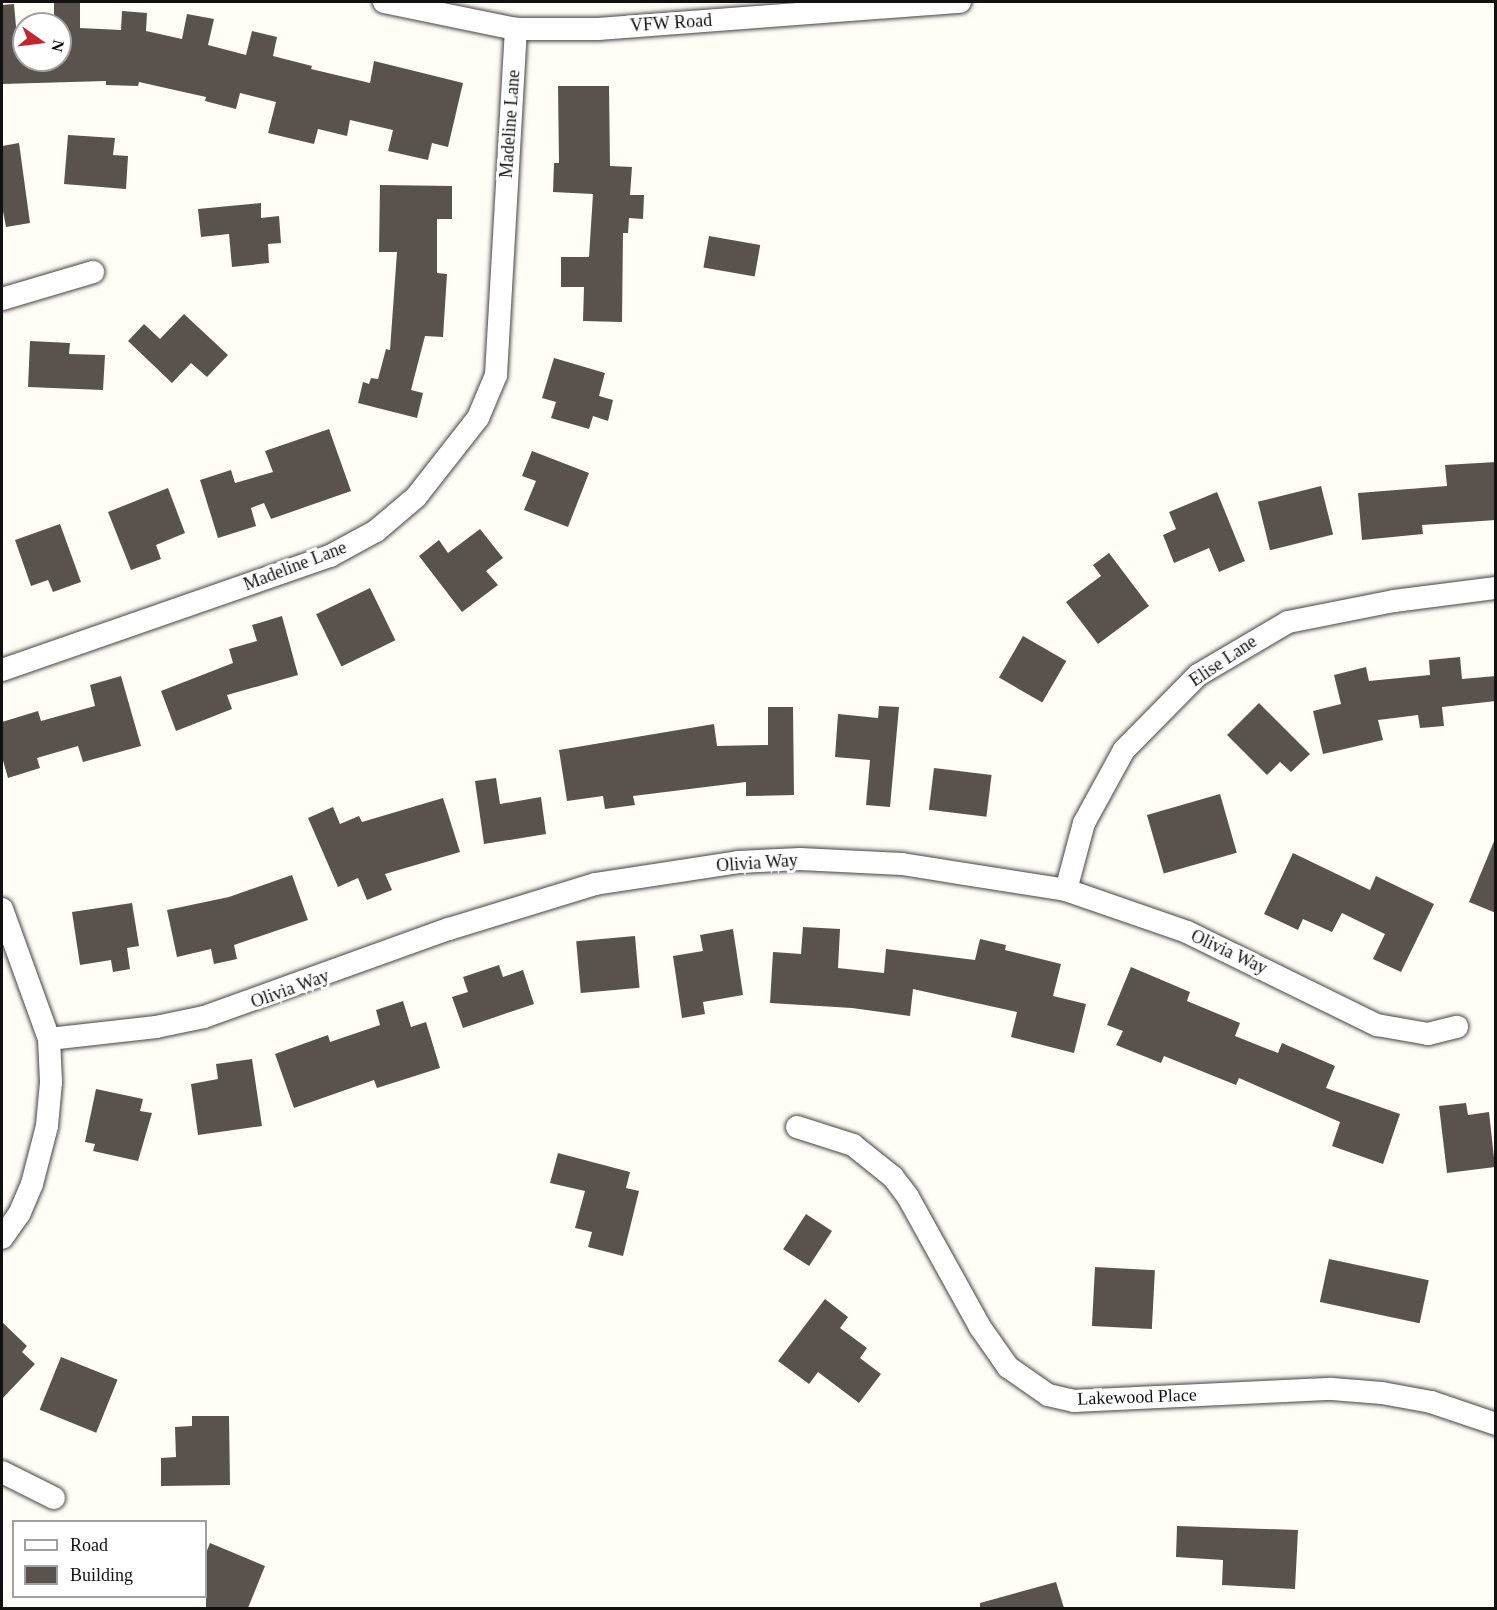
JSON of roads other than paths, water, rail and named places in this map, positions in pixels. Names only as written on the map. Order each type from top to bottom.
[{"type":"street","name":"VFW Road","points":[[384,2],[516,29],[598,29],[960,2]]},
{"type":"street","name":"Madeline Lane","points":[[2,669],[330,556],[376,531],[417,497],[478,418],[496,375],[516,29]]},
{"type":"street","points":[[2,298],[93,272]]},
{"type":"street","name":"Elise Lane","points":[[1066,890],[1084,824],[1124,750],[1198,675],[1288,622],[1394,601],[1496,588]]},
{"type":"street","name":"Olivia Way","points":[[49,1039],[156,1027],[204,1017],[521,906],[595,884],[677,870],[769,860],[860,860],[978,874],[1066,890],[1187,932],[1377,1025],[1428,1034],[1457,1027]]},
{"type":"street","points":[[2,909],[49,1039],[51,1082],[41,1158],[19,1214],[2,1238]]},
{"type":"street","name":"Lakewood Place","points":[[797,1127],[853,1145],[893,1177],[908,1197],[980,1327],[1008,1367],[1048,1395],[1074,1401],[1332,1389],[1382,1393],[1431,1402],[1496,1424]]},
{"type":"street","points":[[2,1472],[54,1498]]}]
